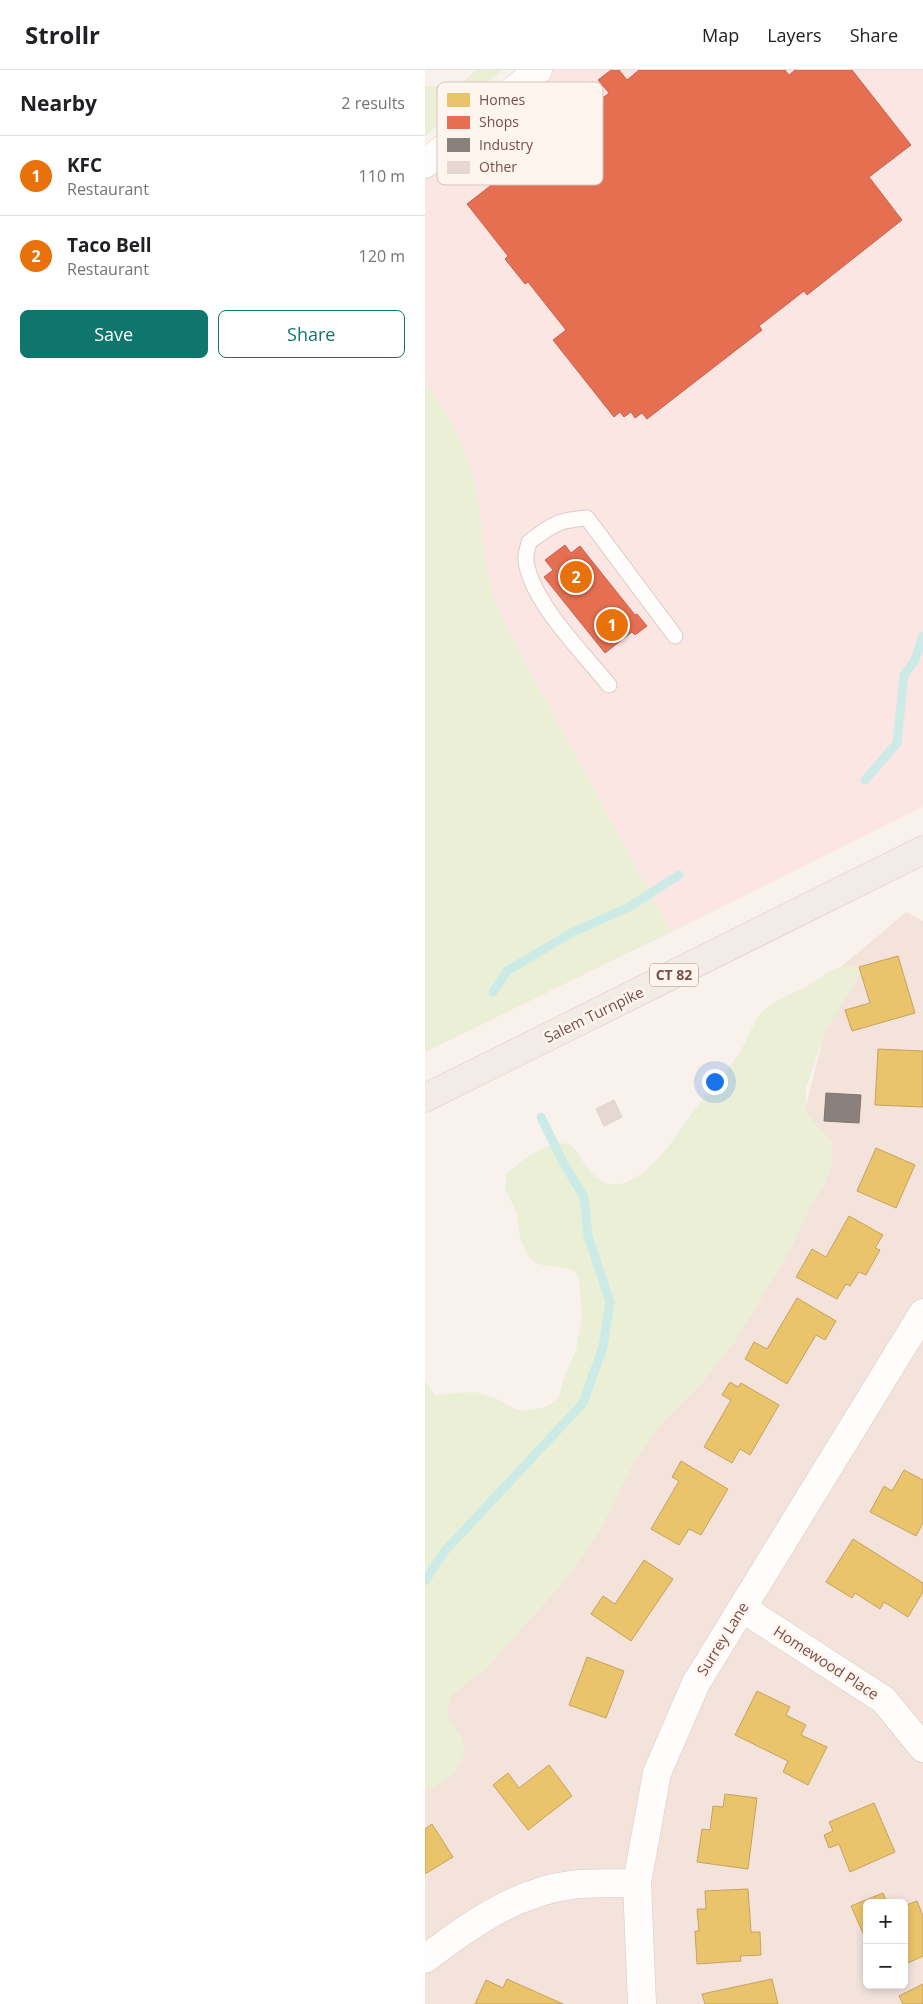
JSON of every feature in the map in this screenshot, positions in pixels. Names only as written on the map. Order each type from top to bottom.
[{"type":"main road","name":"Salem Turnpike","points":[[425,1098],[923,850]]},
{"type":"street","points":[[524,82],[538,70]]},
{"type":"street","points":[[425,164],[437,154]]},
{"type":"street","name":"Surrey Lane","points":[[643,2004],[637,1883],[657,1773],[696,1683],[923,1314]]},
{"type":"street","name":"Homewood Place","points":[[742,1608],[884,1700],[923,1748]]},
{"type":"street","points":[[425,1959],[460,1932],[519,1898],[571,1884],[637,1883]]},
{"type":"lane","points":[[609,685],[541,601],[529,575],[525,559],[529,542],[566,519],[587,518],[675,636]]},
{"type":"shaded area","points":[[551,70],[923,70],[923,807],[671,932],[504,623],[493,595],[486,565],[431,390],[425,382],[425,176],[437,166],[437,185],[603,185],[603,82],[537,82]]},
{"type":"shaded area","points":[[906,912],[923,921],[923,2004],[425,2004],[425,1677],[776,1226],[841,967]]},
{"type":"green space","points":[[476,70],[502,70],[488,82],[463,82]]},
{"type":"green space","points":[[425,86],[437,86],[437,126],[425,136]]},
{"type":"green space","points":[[425,382],[452,424],[467,458],[477,493],[489,579],[504,623],[671,932],[425,1052]]},
{"type":"green space","points":[[857,966],[860,971],[859,976],[826,1030],[806,1088],[806,1111],[832,1141],[832,1164],[826,1182],[810,1207],[791,1249],[737,1339],[697,1389],[660,1426],[634,1462],[600,1531],[564,1582],[484,1671],[452,1696],[448,1705],[447,1715],[463,1740],[465,1750],[462,1760],[450,1778],[433,1788],[425,1789],[425,1381],[435,1395],[475,1392],[495,1398],[522,1411],[542,1408],[551,1404],[559,1397],[564,1378],[576,1350],[582,1318],[579,1279],[576,1273],[570,1269],[534,1262],[527,1254],[520,1237],[517,1214],[505,1188],[507,1173],[543,1148],[560,1143],[573,1147],[591,1173],[604,1182],[619,1184],[638,1176],[664,1152],[726,1071],[741,1050],[756,1020],[763,1011],[779,1000],[838,968]]},
{"type":"building: Homes","points":[[898,956],[915,1013],[852,1031],[845,1010],[870,1003],[859,967]]},
{"type":"building: Homes","points":[[878,1049],[923,1051],[923,1107],[875,1105]]},
{"type":"building: Homes","points":[[876,1148],[915,1165],[896,1208],[857,1191]]},
{"type":"building: Homes","points":[[849,1216],[883,1235],[875,1248],[880,1250],[866,1275],[859,1272],[850,1286],[846,1284],[837,1299],[796,1277],[812,1249],[826,1257]]},
{"type":"building: Homes","points":[[797,1298],[836,1321],[825,1340],[816,1335],[787,1384],[745,1359],[754,1342],[767,1349]]},
{"type":"building: Homes","points":[[730,1382],[738,1387],[741,1383],[779,1405],[750,1455],[740,1449],[732,1463],[704,1447],[731,1400],[722,1395]]},
{"type":"building: Homes","points":[[681,1461],[728,1489],[701,1535],[689,1529],[679,1545],[651,1529],[679,1481],[672,1477]]},
{"type":"building: Homes","points":[[904,1470],[923,1480],[923,1523],[916,1536],[870,1512],[884,1486],[892,1491]]},
{"type":"building: Homes","points":[[853,1539],[923,1583],[923,1592],[908,1617],[884,1602],[880,1609],[855,1593],[852,1598],[826,1582]]},
{"type":"building: Homes","points":[[644,1560],[673,1579],[631,1641],[591,1614],[603,1596],[615,1604]]},
{"type":"building: Homes","points":[[587,1657],[624,1671],[606,1718],[569,1705]]},
{"type":"building: Homes","points":[[757,1691],[790,1707],[786,1715],[806,1725],[801,1735],[827,1747],[808,1785],[783,1772],[788,1761],[735,1735]]},
{"type":"building: Homes","points":[[549,1765],[572,1796],[528,1830],[493,1785],[508,1773],[519,1788]]},
{"type":"building: Homes","points":[[725,1794],[757,1798],[748,1869],[697,1862],[702,1829],[710,1830],[713,1806],[723,1807]]},
{"type":"building: Homes","points":[[874,1803],[895,1852],[850,1872],[839,1844],[829,1848],[824,1835],[833,1831],[829,1822]]},
{"type":"building: Homes","points":[[432,1824],[453,1857],[425,1874],[425,1829]]},
{"type":"building: Homes","points":[[748,1889],[751,1932],[760,1932],[761,1955],[740,1956],[741,1961],[697,1964],[695,1931],[699,1931],[697,1909],[706,1909],[705,1891]]},
{"type":"building: Homes","points":[[883,1893],[885,1899],[868,1899]]},
{"type":"building: Homes","points":[[863,1901],[863,1933],[851,1906]]},
{"type":"building: Homes","points":[[917,1901],[923,1916],[923,1956],[908,1963],[908,1944],[908,1904]]},
{"type":"building: Homes","points":[[507,1979],[563,2004],[475,2004],[486,1980],[503,1988]]},
{"type":"building: Homes","points":[[772,1979],[778,2004],[705,2004],[702,1994]]},
{"type":"building: Homes","points":[[923,1984],[923,2004],[903,2004],[899,1996]]},
{"type":"building: Shops","points":[[611,70],[619,70],[627,80],[639,70],[785,70],[789,75],[795,70],[852,70],[911,145],[869,177],[902,220],[807,295],[804,291],[759,326],[762,330],[647,419],[642,413],[635,418],[631,412],[624,417],[620,412],[614,417],[553,340],[566,330],[528,282],[525,284],[505,259],[508,256],[467,204],[491,185],[603,185],[603,98],[609,93],[603,86],[603,82],[598,80]]},
{"type":"building: Shops","points":[[565,545],[571,553],[580,546],[635,615],[637,614],[647,626],[635,635],[632,632],[605,653],[544,577],[553,570],[545,560]]},
{"type":"building: Industry","points":[[826,1093],[861,1095],[859,1123],[824,1121]]},
{"type":"building: Other","points":[[614,1100],[622,1117],[604,1126],[596,1109]]},
{"type":"waterway","points":[[865,780],[897,743],[904,675],[915,660],[923,636]]},
{"type":"waterway","points":[[493,992],[507,971],[573,932],[627,908],[679,875]]},
{"type":"waterway","points":[[425,1581],[444,1552],[583,1403],[603,1347],[610,1302],[588,1236],[584,1197],[563,1162],[541,1117]]},
{"type":"place","name":"Taco Bell","points":[[576,577]]},
{"type":"place","name":"KFC","points":[[612,625]]}]
